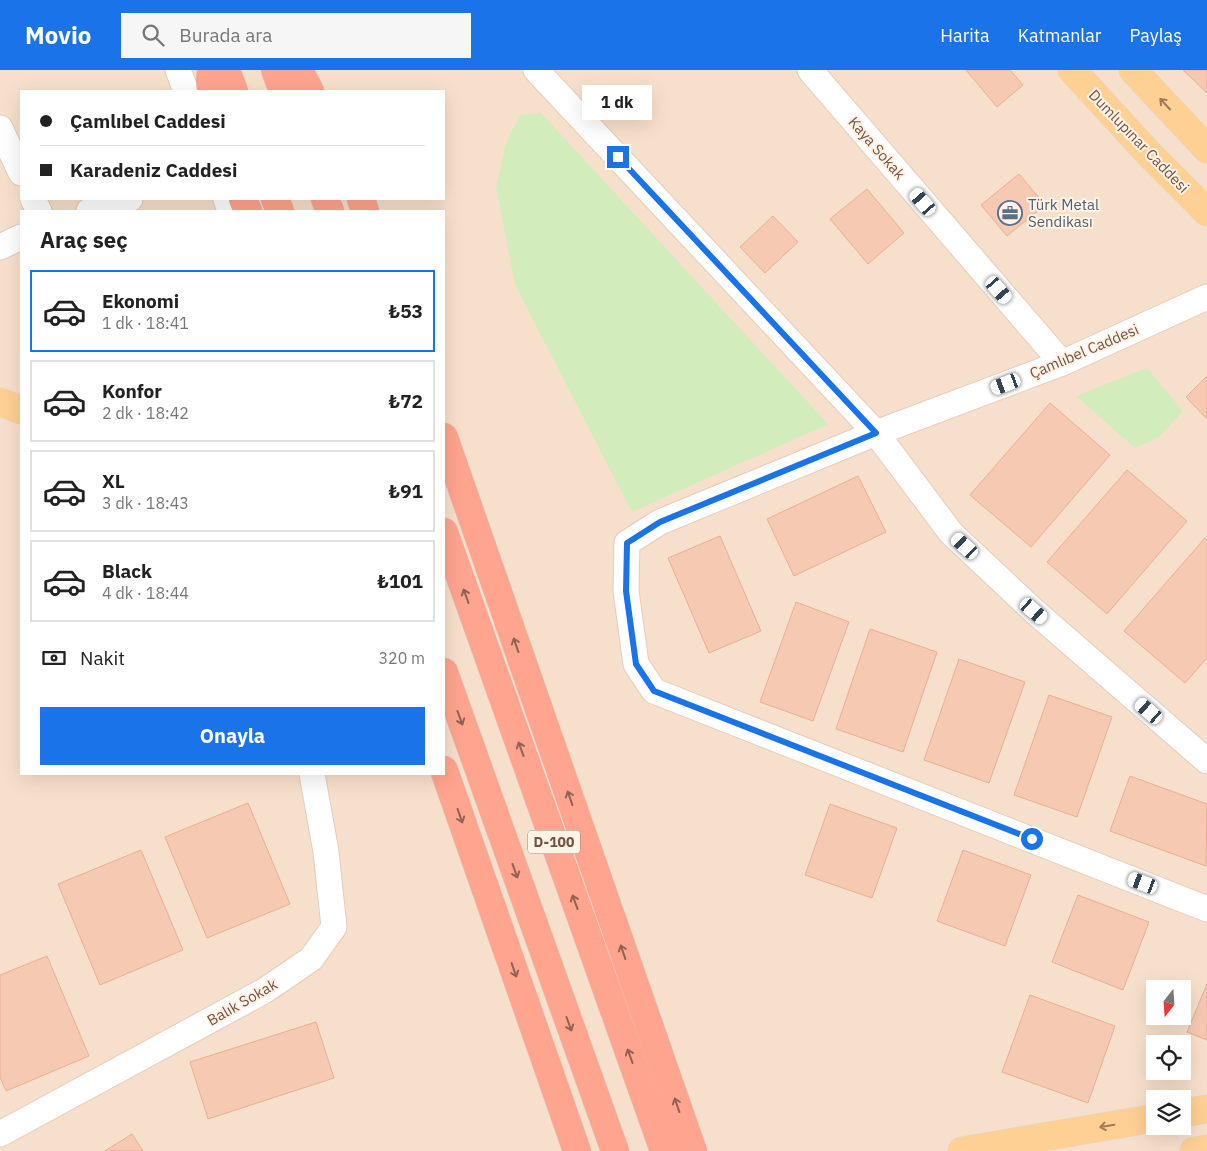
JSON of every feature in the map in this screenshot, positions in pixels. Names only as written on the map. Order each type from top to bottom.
[{"type":"highway","points":[[211,70],[211,90]]},
{"type":"highway","points":[[226,70],[234,90]]},
{"type":"highway","points":[[275,70],[283,90]]},
{"type":"highway","points":[[299,70],[309,90]]},
{"type":"highway","points":[[445,440],[690,1148]]},
{"type":"highway","name":"D-100","points":[[445,535],[664,1151]]},
{"type":"highway","name":"D-100","points":[[445,675],[615,1151]]},
{"type":"highway","points":[[445,773],[576,1148]]},
{"type":"main road","name":"Dumlupınar Caddesi","points":[[1072,70],[1151,156],[1207,212]]},
{"type":"main road","points":[[1133,70],[1203,138]]},
{"type":"main road","points":[[1191,1112],[1207,1109]]},
{"type":"main road","points":[[962,1151],[1146,1120]]},
{"type":"main road","points":[[1194,1151],[1207,1149]]},
{"type":"street","points":[[178,70],[186,90]]},
{"type":"street","points":[[536,70],[876,433],[951,533],[1034,611],[1207,761]]},
{"type":"street","name":"Kaya Sokak","points":[[810,70],[1062,363]]},
{"type":"street","points":[[0,128],[20,171]]},
{"type":"street","points":[[92,210],[127,200]]},
{"type":"street","points":[[0,247],[20,237]]},
{"type":"street","name":"Çamlıbel Caddesi","points":[[1207,297],[1062,363],[876,433],[660,522],[627,543],[626,591],[636,664],[654,691],[1207,909]]},
{"type":"street","name":"Balık Sokak","points":[[0,1134],[264,991],[311,959],[334,927],[326,852],[312,775]]},
{"type":"shaded area","points":[[0,70],[1207,70],[1207,1151],[0,1151]]},
{"type":"green space","points":[[541,113],[828,424],[632,512],[515,285],[496,187],[506,143],[520,115]]},
{"type":"green space","points":[[1147,368],[1183,411],[1159,437],[1135,448],[1076,396]]},
{"type":"building","points":[[966,70],[1010,70],[1023,85],[997,107]]},
{"type":"building","points":[[1183,70],[1207,70],[1207,93]]},
{"type":"building","points":[[1019,174],[1045,205],[1007,236],[981,205]]},
{"type":"building","points":[[867,189],[904,233],[868,264],[830,219]]},
{"type":"building","points":[[773,216],[798,242],[765,273],[740,247]]},
{"type":"building","points":[[1207,376],[1207,419],[1186,397]]},
{"type":"building","points":[[1050,403],[1110,455],[1031,547],[970,495]]},
{"type":"building","points":[[1127,470],[1187,521],[1107,614],[1047,562]]},
{"type":"building","points":[[858,476],[886,532],[794,576],[767,519]]},
{"type":"building","points":[[720,536],[761,631],[709,653],[668,558]]},
{"type":"building","points":[[1205,538],[1207,540],[1207,658],[1185,683],[1124,631]]},
{"type":"building","points":[[796,602],[849,622],[813,721],[760,702]]},
{"type":"building","points":[[870,629],[937,652],[903,752],[836,729]]},
{"type":"building","points":[[959,659],[1025,682],[989,783],[924,760]]},
{"type":"building","points":[[1049,695],[1112,717],[1077,817],[1014,795]]},
{"type":"building","points":[[1130,776],[1207,804],[1206,866],[1110,831]]},
{"type":"building","points":[[248,803],[290,904],[207,938],[165,837]]},
{"type":"building","points":[[830,804],[897,828],[872,898],[805,875]]},
{"type":"building","points":[[141,850],[183,950],[100,985],[58,884]]},
{"type":"building","points":[[963,850],[1031,875],[1005,946],[937,921]]},
{"type":"building","points":[[1078,895],[1149,922],[1123,990],[1052,962]]},
{"type":"building","points":[[47,956],[89,1056],[6,1091],[0,1077],[0,975]]},
{"type":"building","points":[[1207,984],[1207,1040],[1187,1032]]},
{"type":"building","points":[[1030,995],[1115,1026],[1088,1103],[1002,1072]]},
{"type":"building","points":[[316,1022],[334,1078],[208,1119],[190,1062]]},
{"type":"building","points":[[132,1134],[143,1151],[105,1151]]},
{"type":"place","name":"Türk Metal Sendikası","points":[[1010,213]]},
{"type":"route","points":[[618,157],[876,433],[660,522],[627,543],[626,591],[636,664],[654,691],[1032,839]]}]
